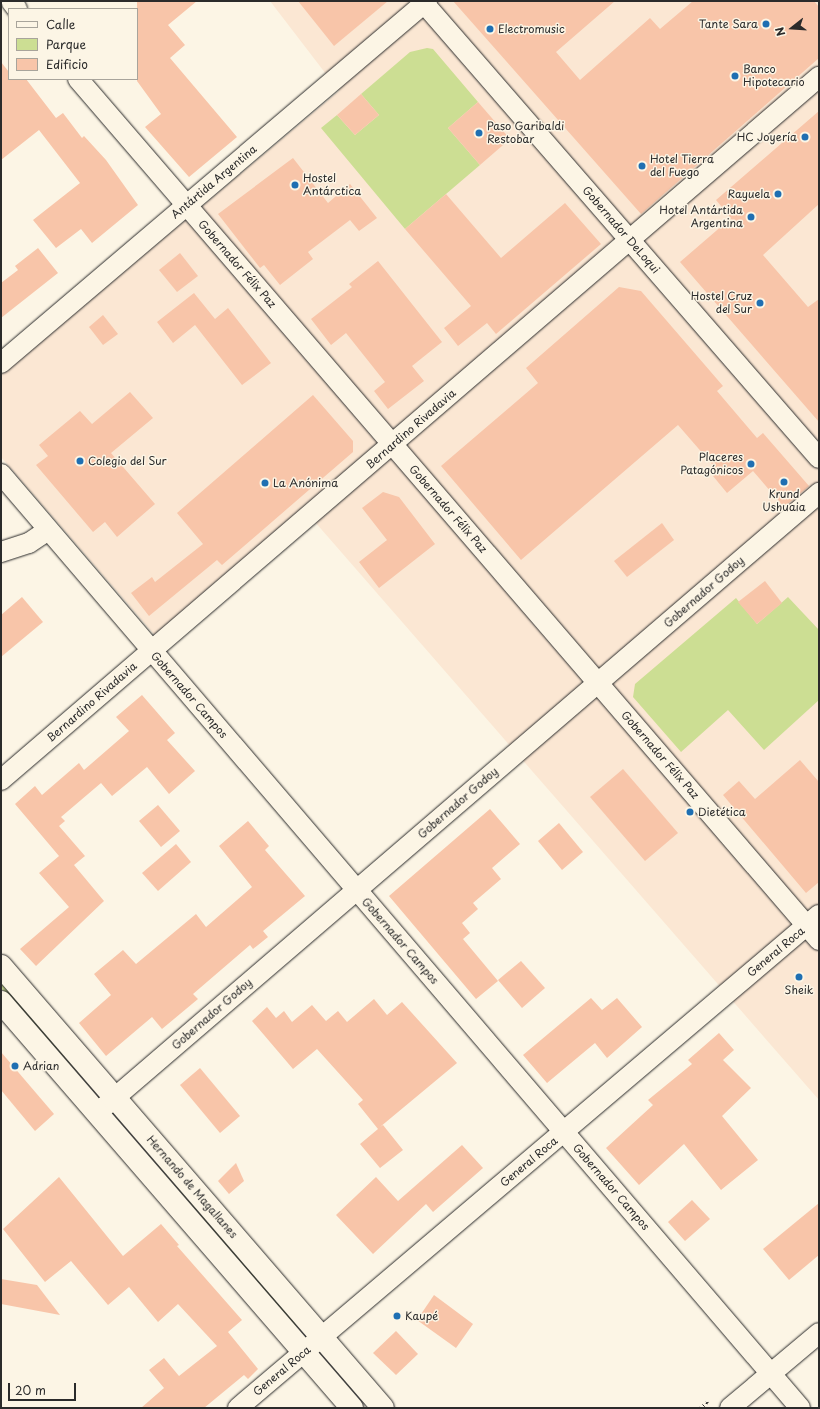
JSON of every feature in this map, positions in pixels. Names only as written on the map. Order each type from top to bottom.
[{"type":"main road","name":"Hernando de Magallanes","points":[[1,966],[382,1408]]},
{"type":"main road","points":[[1,1002],[352,1408]]},
{"type":"street","name":"Antártida Argentina","points":[[1,363],[424,2]]},
{"type":"street","name":"Gobernador DeLoqui","points":[[424,2],[819,458]]},
{"type":"street","name":"Bernardino Rivadavia","points":[[1,780],[393,445],[819,77]]},
{"type":"street","name":"Gobernador Félix Paz","points":[[79,80],[598,683],[815,927]]},
{"type":"street","name":"Gobernador Campos","points":[[1,474],[800,1408]]},
{"type":"street","name":"Gobernador Godoy","points":[[97,1113],[819,493]]},
{"type":"street","points":[[1,552],[29,543],[48,530]]},
{"type":"street","name":"General Roca","points":[[238,1408],[564,1132],[815,927]]},
{"type":"street","points":[[730,1408],[819,1333]]},
{"type":"path","points":[[700,1408],[707,1402],[712,1408]]},
{"type":"shaded area","points":[[270,1],[819,1],[819,1100],[315,522],[166,648],[1,457],[1,375],[339,91]]},
{"type":"green space","points":[[427,48],[433,49],[478,102],[448,128],[480,165],[405,229],[321,128],[337,115],[355,135],[379,115],[361,94],[410,52]]},
{"type":"green space","points":[[788,597],[819,630],[819,700],[764,750],[728,710],[681,752],[633,697],[635,684],[736,598],[757,624]]},
{"type":"green space","points":[[1,981],[90,1086],[1,988]]},
{"type":"green space","points":[[128,1129],[297,1325],[294,1326]]},
{"type":"building","points":[[137,1],[197,1],[168,25],[185,45],[170,58],[237,137],[189,177],[145,127],[161,114],[137,81]]},
{"type":"building","points":[[298,1],[388,1],[334,46]]},
{"type":"building","points":[[453,1],[615,1],[556,52],[580,80],[650,18],[660,29],[693,1],[814,1],[819,7],[819,58],[641,214]]},
{"type":"building","points":[[1,62],[8,71],[8,80],[27,80],[56,118],[63,113],[82,138],[84,136],[106,160],[138,205],[92,243],[81,229],[56,248],[33,220],[80,183],[39,130],[1,160]]},
{"type":"building","points":[[361,94],[379,115],[355,135],[337,115]]},
{"type":"building","name":"Paso Garibaldi Restobar","points":[[478,102],[510,139],[480,165],[448,128]]},
{"type":"building","points":[[819,111],[819,204],[763,255],[808,307],[819,299],[819,422],[680,262],[731,218],[716,200]]},
{"type":"building","points":[[293,158],[328,203],[350,184],[377,218],[359,231],[350,220],[308,252],[313,259],[280,285],[264,265],[260,268],[218,214]]},
{"type":"building","points":[[446,194],[501,258],[565,203],[601,244],[496,334],[487,323],[458,346],[444,328],[471,306],[405,229]]},
{"type":"building","points":[[38,248],[58,273],[1,318],[1,283],[18,270],[15,266]]},
{"type":"building","points":[[180,253],[198,276],[177,292],[159,270]]},
{"type":"building","points":[[378,261],[442,342],[412,366],[424,381],[388,409],[374,391],[385,382],[346,333],[331,345],[311,319],[352,287],[349,284]]},
{"type":"building","points":[[619,287],[641,291],[723,386],[717,391],[757,438],[763,433],[809,486],[784,507],[753,471],[727,493],[713,476],[718,471],[678,425],[521,560],[441,466],[538,383],[526,368]]},
{"type":"building","points":[[194,293],[215,319],[228,308],[271,363],[242,385],[195,325],[173,343],[157,322]]},
{"type":"building","points":[[103,315],[118,334],[103,345],[89,327]]},
{"type":"building","name":"Colegio del Sur","points":[[130,392],[153,418],[111,453],[155,504],[117,537],[105,522],[93,532],[36,465],[48,456],[39,445],[80,411],[92,424]]},
{"type":"building","name":"La Anónima","points":[[313,395],[353,441],[353,452],[222,565],[217,560],[149,616],[131,593],[152,577],[155,582],[203,544],[177,513]]},
{"type":"building","points":[[383,492],[399,497],[435,544],[379,588],[359,562],[387,540],[362,508]]},
{"type":"building","points":[[662,523],[674,540],[627,577],[614,561]]},
{"type":"building","points":[[765,581],[782,603],[757,624],[738,602]]},
{"type":"building","points":[[22,597],[43,622],[1,657],[1,615]]},
{"type":"building","points":[[142,695],[175,733],[167,740],[195,771],[169,794],[147,767],[112,796],[101,783],[61,817],[65,821],[59,826],[85,856],[74,865],[104,901],[36,966],[20,949],[69,907],[39,873],[59,856],[15,804],[35,786],[42,795],[79,763],[84,770],[129,731],[116,717]]},
{"type":"building","points":[[800,760],[819,782],[819,882],[806,893],[723,795],[739,781],[755,799]]},
{"type":"building","points":[[623,769],[678,833],[645,861],[590,797]]},
{"type":"building","points":[[158,805],[180,831],[161,847],[139,821]]},
{"type":"building","points":[[490,809],[520,844],[492,868],[501,879],[473,903],[478,909],[462,923],[470,933],[463,939],[498,981],[476,999],[389,896]]},
{"type":"building","points":[[248,821],[269,846],[265,850],[305,896],[263,931],[268,937],[253,949],[250,945],[193,994],[198,999],[162,1029],[152,1017],[106,1056],[79,1023],[111,995],[94,974],[123,950],[136,964],[196,914],[206,927],[252,887],[219,846]]},
{"type":"building","points":[[559,823],[583,852],[562,870],[538,841]]},
{"type":"building","points":[[176,844],[191,862],[158,891],[142,873]]},
{"type":"building","points":[[521,961],[545,988],[522,1008],[498,980]]},
{"type":"building","points":[[591,998],[602,1010],[617,998],[642,1027],[607,1058],[595,1043],[547,1083],[523,1055]]},
{"type":"building","points":[[374,999],[387,1015],[402,1002],[457,1063],[380,1127],[383,1125],[403,1150],[380,1168],[360,1144],[378,1129],[358,1104],[363,1100],[317,1049],[293,1069],[252,1021],[267,1007],[276,1018],[284,1011],[292,1022],[312,1005],[326,1021],[338,1011],[347,1022]]},
{"type":"building","points":[[719,1033],[734,1050],[723,1060],[751,1088],[722,1116],[758,1160],[721,1190],[684,1144],[639,1185],[606,1148],[653,1105],[648,1100],[692,1064],[688,1060]]},
{"type":"building","points":[[1,1052],[54,1114],[35,1131],[1,1090]]},
{"type":"building","points":[[200,1068],[240,1116],[220,1133],[180,1085]]},
{"type":"building","points":[[462,1145],[483,1168],[433,1212],[426,1204],[373,1254],[336,1215],[376,1177],[398,1201]]},
{"type":"building","points":[[236,1163],[244,1181],[229,1194],[218,1181]]},
{"type":"building","points":[[59,1177],[123,1256],[161,1224],[179,1245],[177,1246],[242,1320],[228,1332],[258,1369],[248,1379],[244,1375],[204,1408],[141,1408],[164,1388],[149,1370],[164,1358],[179,1376],[217,1346],[178,1304],[158,1322],[129,1287],[108,1305],[71,1261],[45,1282],[3,1229]]},
{"type":"building","points":[[692,1200],[710,1219],[685,1241],[668,1222]]},
{"type":"building","points":[[819,1203],[819,1255],[789,1280],[763,1249]]},
{"type":"building","points":[[1,1279],[37,1285],[60,1315],[1,1304]]},
{"type":"building","points":[[434,1295],[473,1324],[456,1348],[417,1320]]},
{"type":"building","points":[[396,1331],[418,1354],[396,1375],[373,1353]]},
{"type":"place","name":"Tante Sara","points":[[766,24]]},
{"type":"place","name":"Electromusic","points":[[490,29]]},
{"type":"place","name":"Banco Hipotecario","points":[[735,76]]},
{"type":"place","name":"Paso Garibaldi Restobar","points":[[479,133]]},
{"type":"place","name":"HC Joyería","points":[[805,137]]},
{"type":"place","name":"Hotel Tierra del Fuego","points":[[642,166]]},
{"type":"place","name":"Hostel Antárctica","points":[[295,185]]},
{"type":"place","name":"Rayuela","points":[[778,194]]},
{"type":"place","name":"Hotel Antártida Argentina","points":[[751,217]]},
{"type":"place","name":"Hostel Cruz del Sur","points":[[760,303]]},
{"type":"place","name":"Colegio del Sur","points":[[80,461]]},
{"type":"place","name":"Placeres Patagónicos","points":[[751,464]]},
{"type":"place","name":"Krund Ushuaia","points":[[784,482]]},
{"type":"place","name":"La Anónima","points":[[265,483]]},
{"type":"place","name":"Dietética","points":[[690,812]]},
{"type":"place","name":"Sheik","points":[[799,977]]},
{"type":"place","name":"Adrian","points":[[15,1066]]},
{"type":"place","name":"Kaupé","points":[[397,1316]]}]
